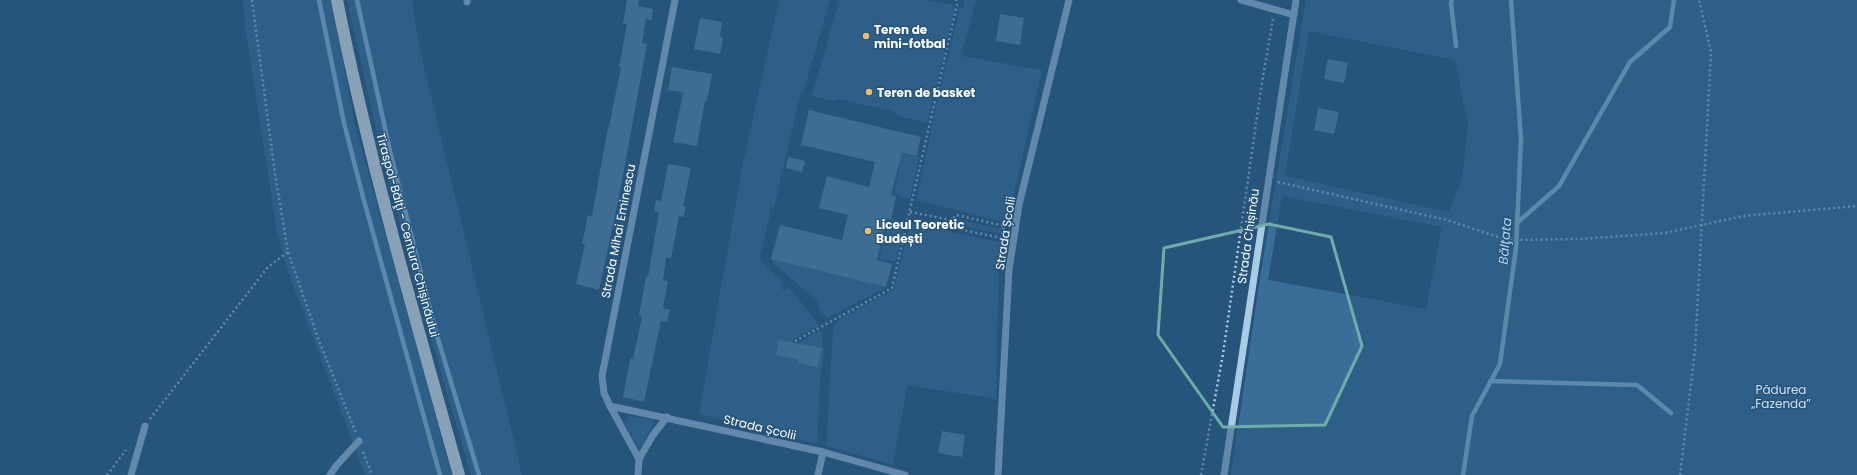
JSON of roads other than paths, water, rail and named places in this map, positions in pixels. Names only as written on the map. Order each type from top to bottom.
[{"type":"highway","name":"Tiraspol-Bălţi - Centura Chișinăului","points":[[337,0],[366,133],[396,253],[459,475]]},
{"type":"street","name":"Strada Mihai Eminescu","points":[[639,459],[604,393],[602,376],[675,0]]},
{"type":"street","name":"Strada Școlii","points":[[998,475],[1009,270],[1019,205],[1069,0]]},
{"type":"street","points":[[1241,0],[1294,15]]},
{"type":"street","name":"Strada Chișinău","points":[[1224,475],[1296,0]]},
{"type":"street","name":"Strada Școlii","points":[[610,406],[667,417],[823,452],[905,475]]},
{"type":"street","points":[[638,475],[639,459],[653,435],[667,417]]},
{"type":"street","points":[[131,475],[145,426]]},
{"type":"street","points":[[330,475],[336,466],[359,441]]},
{"type":"street","points":[[818,475],[823,452]]},
{"type":"waterway","points":[[319,0],[344,123],[440,475]]},
{"type":"waterway","points":[[357,0],[390,151],[435,329],[479,475]]},
{"type":"waterway","points":[[1452,0],[1451,3],[1456,46]]},
{"type":"waterway","name":"Bălţata","points":[[1463,475],[1472,416],[1500,364],[1516,248],[1521,139],[1511,0]]},
{"type":"waterway","points":[[1517,223],[1559,186],[1630,62],[1670,27],[1674,0]]},
{"type":"waterway","points":[[1490,381],[1637,385],[1671,413]]},
{"type":"place","name":"Teren de mini-fotbal","points":[[866,36]]},
{"type":"place","name":"Teren de basket","points":[[869,92]]},
{"type":"place","name":"Liceul Teoretic Budești","points":[[868,231]]},
{"type":"park label","name":"Pădurea „Fazenda”","points":[[1781,396]]}]
